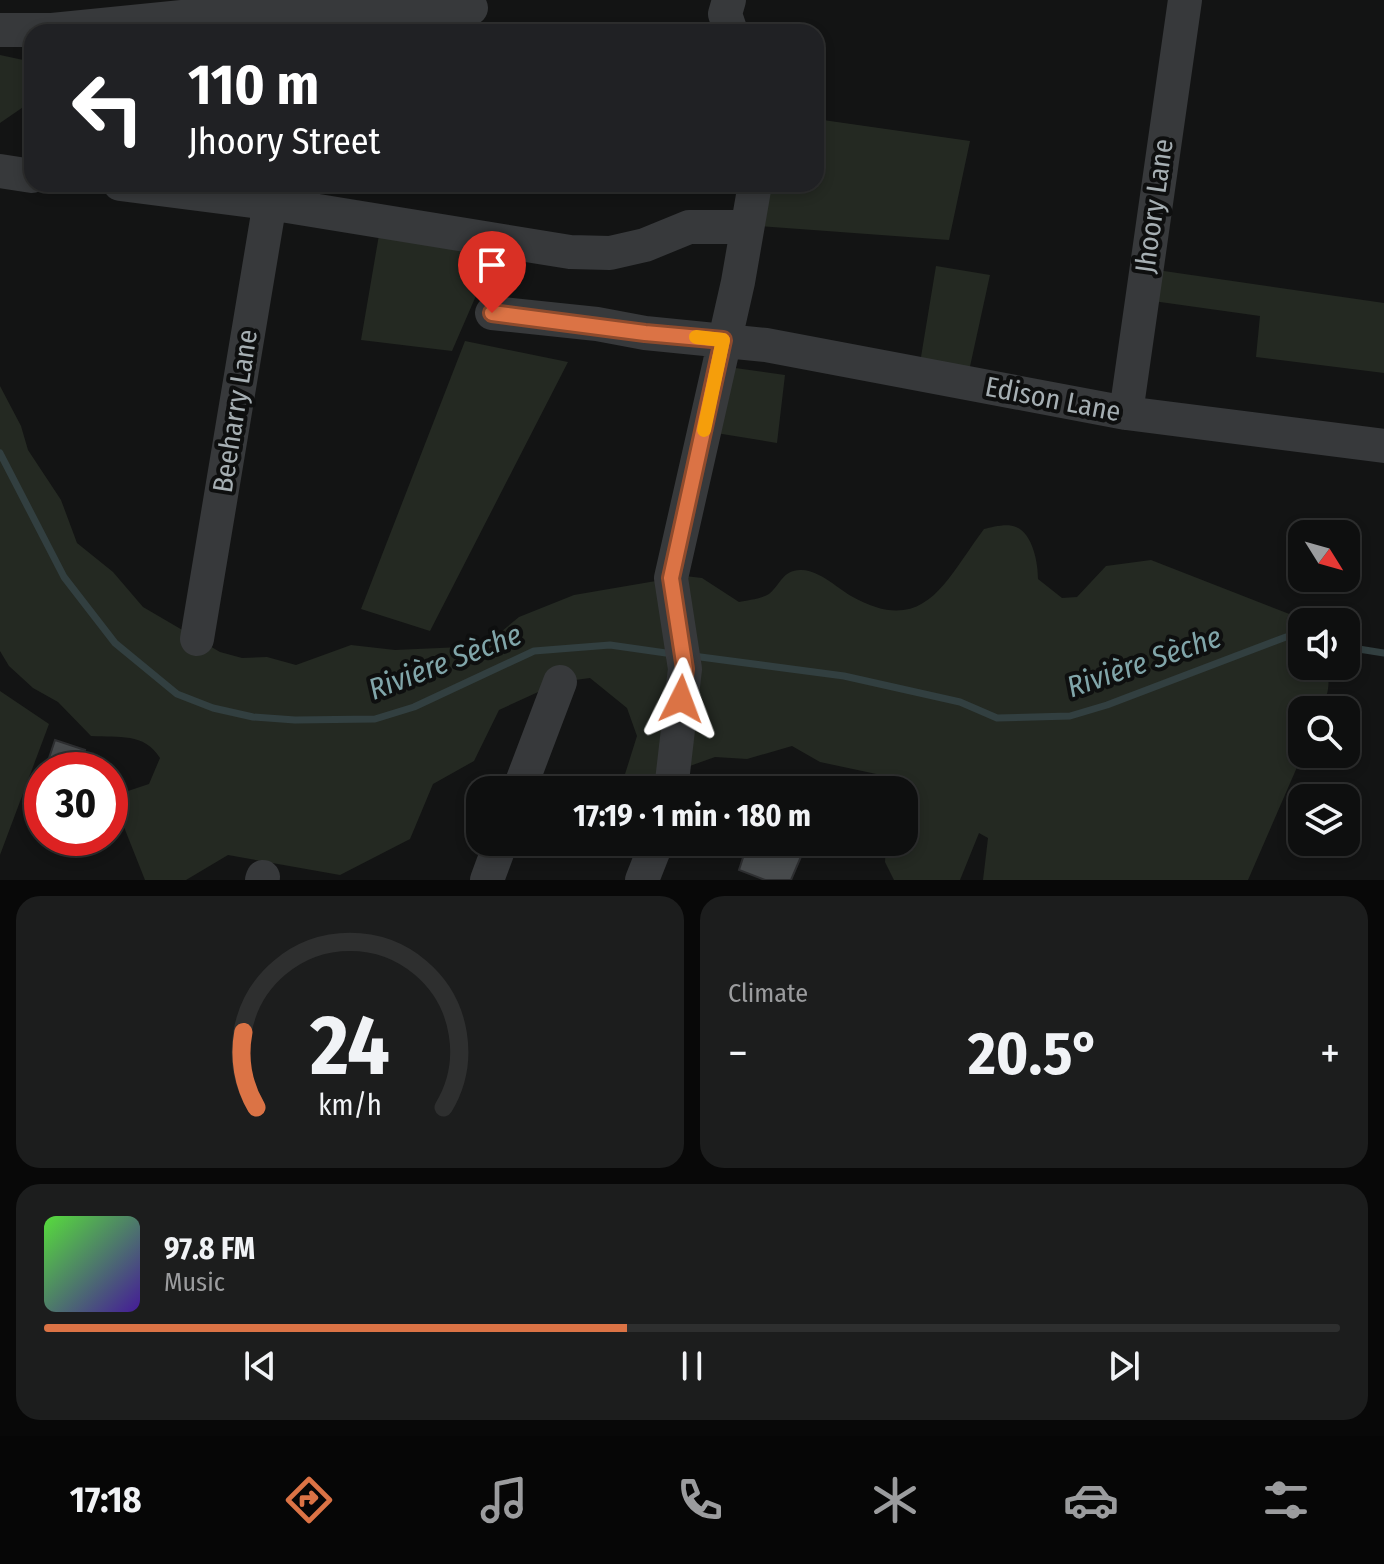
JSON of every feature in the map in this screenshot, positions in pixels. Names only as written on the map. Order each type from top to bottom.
[{"type":"street","points":[[728,24],[725,14],[729,0]]},
{"type":"street","name":"Jhoory Lane","points":[[1126,413],[1185,0]]},
{"type":"street","points":[[112,24],[211,14],[310,15],[471,8]]},
{"type":"street","points":[[0,30],[24,30]]},
{"type":"street","points":[[0,171],[24,175]]},
{"type":"street","points":[[241,192],[271,194],[570,252],[610,253],[645,245],[689,227],[747,227]]},
{"type":"street","points":[[672,776],[682,654],[671,578],[738,282],[754,192]]},
{"type":"street","name":"Beeharry Lane","points":[[197,639],[271,194]]},
{"type":"street","name":"Edison Lane","points":[[492,313],[766,345],[1126,413],[1384,446]]},
{"type":"street","points":[[524,776],[560,682]]},
{"type":"street","points":[[487,880],[496,856]]},
{"type":"street","points":[[642,880],[651,856]]},
{"type":"shaded area","points":[[0,55],[24,60],[24,106],[0,123]]},
{"type":"shaded area","points":[[824,120],[970,141],[949,240],[759,226],[765,192],[824,192]]},
{"type":"shaded area","points":[[380,229],[495,252],[452,351],[361,340]]},
{"type":"shaded area","points":[[936,266],[990,275],[969,371],[920,363]]},
{"type":"shaded area","points":[[1157,270],[1384,303],[1384,373],[1256,357],[1260,316],[1153,301]]},
{"type":"shaded area","points":[[465,341],[568,362],[430,631],[361,609]]},
{"type":"shaded area","points":[[728,367],[785,375],[777,443],[716,433]]},
{"type":"shaded area","points":[[0,386],[21,426],[28,450],[61,500],[77,543],[113,572],[143,607],[220,652],[242,658],[267,657],[296,665],[351,645],[395,650],[484,646],[519,617],[574,595],[685,576],[702,578],[739,602],[769,594],[791,572],[809,571],[851,596],[876,607],[898,611],[915,607],[931,598],[984,529],[1008,525],[1027,536],[1036,557],[1038,579],[1062,598],[1077,597],[1106,566],[1151,560],[1288,613],[1288,680],[1328,680],[1328,684],[1326,696],[1288,696],[1288,768],[1297,768],[1248,880],[983,880],[988,838],[979,833],[960,880],[894,880],[885,856],[918,856],[918,776],[881,776],[820,762],[792,746],[747,759],[715,757],[687,767],[681,776],[624,776],[637,736],[627,708],[590,678],[560,682],[499,710],[474,761],[433,784],[410,839],[340,875],[228,855],[186,880],[145,880],[128,837],[128,791],[149,784],[160,758],[139,740],[91,736],[58,702],[33,688],[9,666],[0,651]]},
{"type":"shaded area","points":[[0,691],[49,724],[39,752],[24,752],[24,791],[0,855]]},
{"type":"building","points":[[55,740],[85,750],[84,752],[51,752]]},
{"type":"building","points":[[744,856],[801,856],[791,880],[765,880],[739,870]]},
{"type":"waterway","name":"Rivière Sèche","points":[[0,453],[64,577],[115,643],[177,694],[213,708],[253,717],[295,720],[375,719],[414,707],[534,651],[610,645],[673,654]]},
{"type":"waterway","name":"Rivière Sèche","points":[[693,656],[844,676],[960,702],[997,718],[1070,716],[1288,637]]},
{"type":"waterway","name":"Rivière Sèche","points":[[1360,649],[1384,653]]},
{"type":"slow traffic","points":[[696,337],[723,340],[704,430]]},
{"type":"route","points":[[492,313],[723,340],[671,578],[685,669],[681,699]]}]
